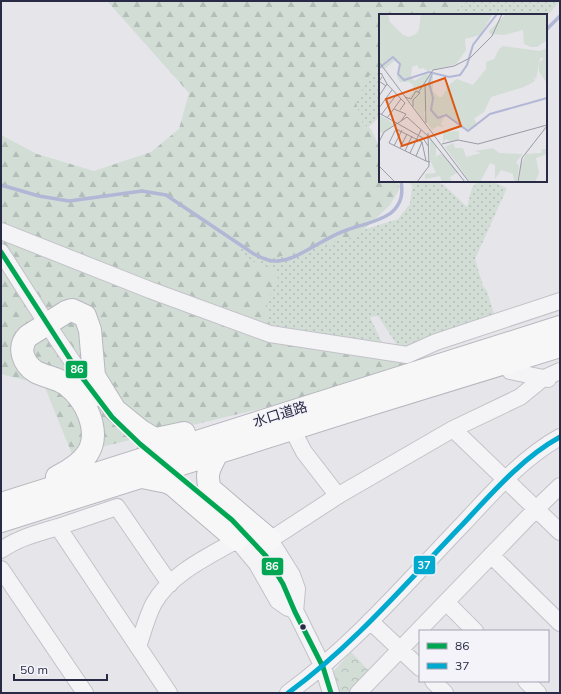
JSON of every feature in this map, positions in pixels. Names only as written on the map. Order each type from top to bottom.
[{"type":"highway","points":[[37,492],[48,482],[71,470],[81,462],[89,452],[93,441],[94,432],[87,409],[75,393],[67,385],[32,368],[22,354],[25,339],[66,312],[72,310],[85,316],[90,330],[94,376],[99,386],[115,410],[150,437],[156,439],[164,438],[239,420],[250,424]]},
{"type":"highway","name":"水口道路","points":[[1,504],[560,327]]},
{"type":"highway","name":"水口道路","points":[[1,521],[560,346]]},
{"type":"highway","points":[[217,453],[208,471],[210,489],[270,540]]},
{"type":"highway","points":[[142,477],[174,485],[237,540]]},
{"type":"street","points":[[1,231],[150,290],[270,334],[408,355],[422,354],[474,329],[560,301]]},
{"type":"street","points":[[1,252],[103,407],[140,444]]},
{"type":"street","points":[[510,371],[542,379],[560,380]]},
{"type":"street","points":[[295,612],[297,589],[292,575],[270,540],[338,496],[453,429],[520,397],[542,379],[560,371]]},
{"type":"street","points":[[292,429],[304,452],[338,496]]},
{"type":"street","points":[[453,429],[560,532]]},
{"type":"street","points":[[288,693],[322,667],[370,621],[505,479],[545,446],[560,437]]},
{"type":"street","points":[[178,476],[232,520],[266,556],[283,584],[322,667],[331,693]]},
{"type":"street","points":[[358,693],[490,555],[560,486]]},
{"type":"street","points":[[1,550],[10,543],[28,536],[117,507],[170,584]]},
{"type":"street","points":[[58,527],[169,693]]},
{"type":"street","points":[[138,647],[154,602],[170,584],[198,562],[237,540],[257,564],[278,600],[295,612]]},
{"type":"street","points":[[490,555],[560,623]]},
{"type":"street","points":[[1,569],[85,693]]},
{"type":"street","points":[[446,602],[474,630]]},
{"type":"street","points":[[370,621],[419,667]]},
{"type":"street","points":[[434,682],[445,693]]},
{"type":"street","points":[[527,682],[538,693]]},
{"type":"green space","points":[[107,1],[469,1],[451,14],[379,14],[379,68],[370,74],[356,103],[362,123],[371,129],[379,146],[379,182],[397,182],[400,188],[390,205],[357,236],[274,258],[265,257],[235,246],[252,261],[275,269],[279,282],[265,302],[273,338],[414,362],[322,394],[72,454],[44,385],[1,374],[1,135],[37,154],[94,171],[151,152],[179,129],[189,93]]},
{"type":"green space","points":[[462,1],[560,1],[547,16],[547,14],[443,14]]},
{"type":"green space","points":[[379,63],[379,117],[366,130],[352,102],[366,72]]},
{"type":"green space","points":[[409,182],[437,182],[444,185],[467,207],[472,188],[477,182],[493,182],[507,188],[475,259],[483,286],[487,291],[495,317],[487,323],[404,347],[397,345],[378,316],[370,317],[383,345],[267,324],[252,264],[231,245],[331,240],[398,219],[410,204],[412,186]]},
{"type":"green space","points":[[351,652],[369,671],[348,693],[338,693],[334,671]]},
{"type":"waterway","points":[[547,29],[560,16]]},
{"type":"waterway","points":[[1,185],[39,196],[69,201],[142,191],[166,195],[254,254],[264,259],[274,261],[294,257],[338,233],[388,215],[395,209],[400,201],[402,194],[401,182]]},
{"type":"tunnel","points":[[140,444],[161,461]]},
{"type":"transit line","name":"86","points":[[1,252],[81,376],[112,417],[140,444],[232,520],[266,556],[283,584],[295,612],[323,667],[331,693]]},
{"type":"transit line","name":"37","points":[[288,693],[358,634],[508,477],[533,455],[560,437]]}]
